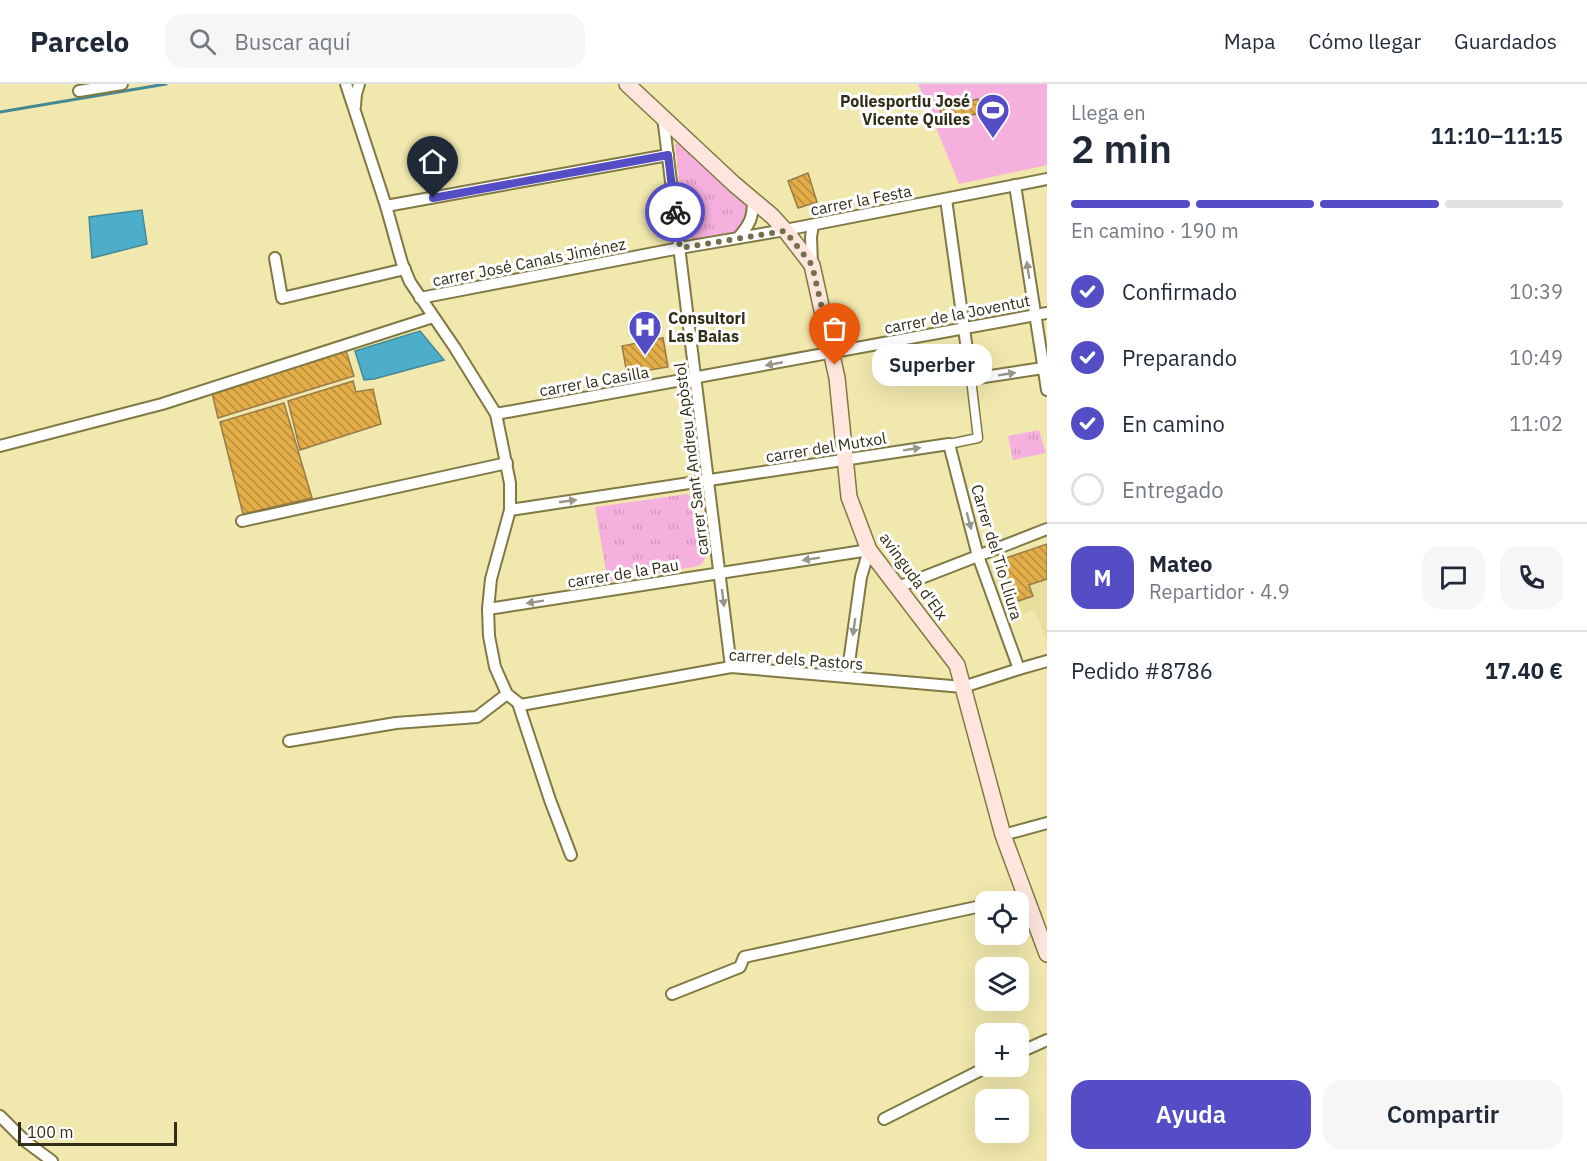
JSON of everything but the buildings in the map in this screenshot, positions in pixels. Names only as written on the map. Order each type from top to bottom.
[{"type":"main road","name":"avinguda d'Elx","points":[[627,84],[702,155],[772,216],[812,265],[837,378],[849,497],[869,550],[957,665],[1003,835],[1022,891]]},
{"type":"main road","name":"avinguda d'Elx","points":[[1029,909],[1047,954]]},
{"type":"street","points":[[79,92],[122,84]]},
{"type":"street","points":[[346,84],[410,282],[496,414],[510,483],[510,510],[491,579],[488,609],[489,636],[495,667],[507,694],[520,704],[550,800],[571,855]]},
{"type":"street","points":[[355,112],[359,84]]},
{"type":"street","name":"carrer Sant Andreu Apòstol","points":[[663,116],[731,667]]},
{"type":"street","points":[[386,206],[668,155]]},
{"type":"street","name":"carrer la Festa","points":[[680,248],[785,231],[1047,178]]},
{"type":"street","points":[[1016,185],[1047,390]]},
{"type":"street","points":[[946,199],[978,435],[978,438],[949,444]]},
{"type":"street","points":[[738,238],[748,226],[753,214],[753,200]]},
{"type":"street","points":[[812,265],[813,225]]},
{"type":"street","name":"carrer José Canals Jiménez","points":[[420,298],[680,248]]},
{"type":"street","points":[[275,258],[282,298],[405,269]]},
{"type":"street","name":"carrer de la Joventut","points":[[696,378],[1047,313]]},
{"type":"street","points":[[0,446],[162,404],[433,317]]},
{"type":"street","points":[[971,379],[1043,368]]},
{"type":"street","name":"carrer la Casilla","points":[[496,414],[696,378]]},
{"type":"street","name":"carrer del Mutxol","points":[[510,510],[949,444]]},
{"type":"street","name":"Carrer del Tio Lliura","points":[[949,444],[978,556],[1019,669]]},
{"type":"street","points":[[242,521],[507,463]]},
{"type":"street","points":[[898,587],[1047,529]]},
{"type":"street","points":[[847,677],[861,577],[869,550]]},
{"type":"street","name":"carrer de la Pau","points":[[488,609],[869,550]]},
{"type":"street","points":[[963,687],[1047,661]]},
{"type":"street","name":"carrer dels Pastors","points":[[520,704],[731,667],[963,687]]},
{"type":"street","points":[[289,741],[396,723],[477,717],[507,694]]},
{"type":"street","points":[[1003,835],[1047,823]]},
{"type":"street","points":[[672,994],[740,967],[744,957],[975,907]]},
{"type":"street","points":[[1029,1048],[1047,1040]]},
{"type":"street","points":[[885,1119],[975,1073]]},
{"type":"street","points":[[0,1116],[25,1141],[52,1161]]},
{"type":"shaded area","points":[[1047,544],[1047,643],[1035,610],[1009,619],[989,564]]},
{"type":"green space","name":"Poliesportiu José Vicente Quiles","points":[[918,84],[1047,84],[1047,165],[959,184]]},
{"type":"green space","points":[[677,143],[750,208],[742,230],[694,240],[685,234],[675,145]]},
{"type":"green space","points":[[1039,430],[1046,453],[1013,460],[1008,436]]},
{"type":"green space","points":[[687,494],[698,501],[706,556],[703,562],[699,566],[608,582],[595,507]]},
{"type":"water","points":[[142,210],[147,244],[92,258],[89,217]]},
{"type":"water","points":[[420,331],[444,360],[364,380],[355,351]]},
{"type":"waterway","points":[[0,112],[166,84]]},
{"type":"way so far","points":[[675,212],[680,248],[785,231],[812,265],[835,365]]},
{"type":"place","name":"Poliesportiu José Vicente Quiles","points":[[993,139]]},
{"type":"place","name":"Consultori Las Baias","points":[[645,356]]},
{"type":"place","name":"Superber","points":[[835,365]]},
{"type":"route","points":[[433,198],[668,155],[675,212]]}]
